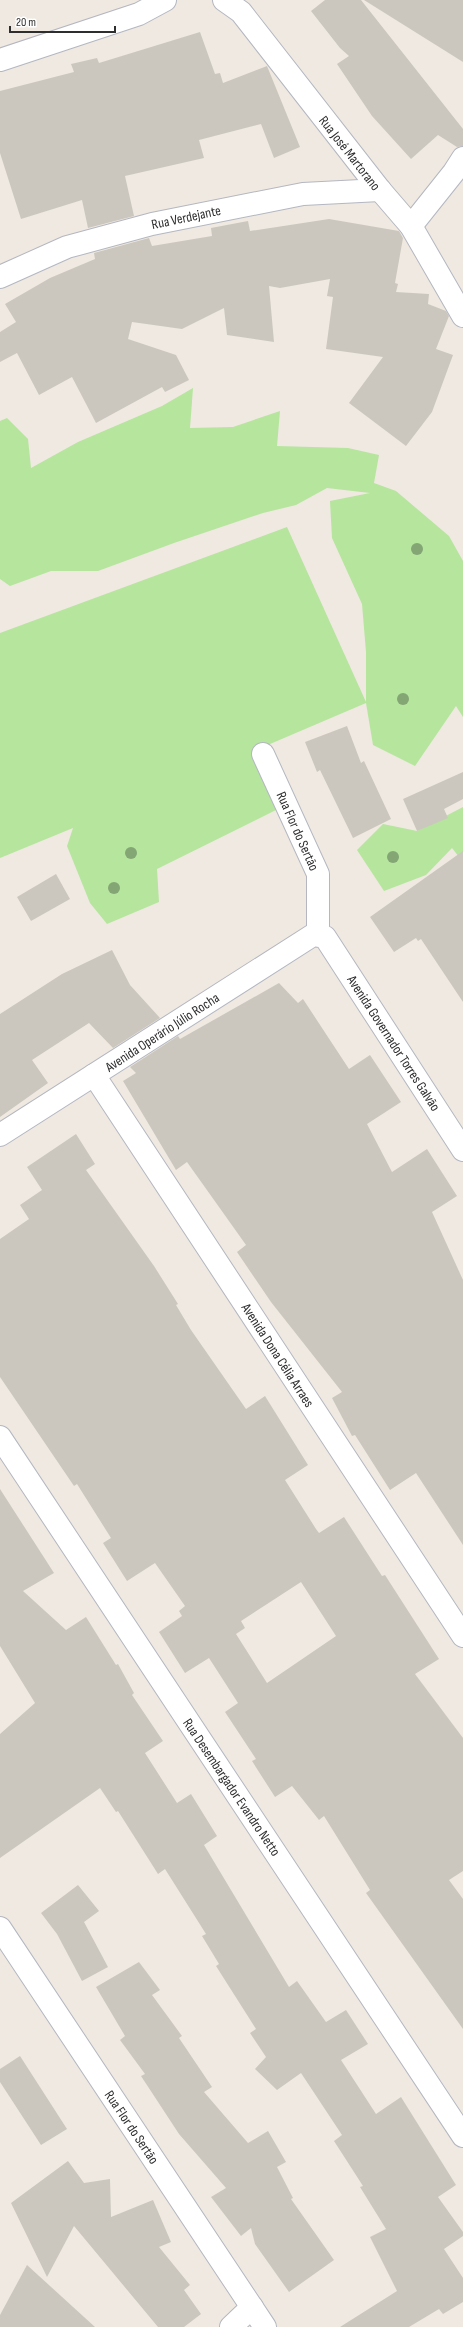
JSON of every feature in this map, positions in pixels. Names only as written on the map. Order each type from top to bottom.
[{"type":"street","points":[[0,60],[139,14],[166,0]]},
{"type":"street","name":"Rua José Martorano","points":[[224,0],[241,12],[380,190],[411,226],[463,316]]},
{"type":"street","points":[[411,226],[454,172],[463,158]]},
{"type":"street","name":"Rua Verdejante","points":[[0,277],[67,247],[152,224],[302,194],[380,190]]},
{"type":"street","name":"Rua Flor do Sertão","points":[[264,754],[318,874],[321,936]]},
{"type":"street","name":"Avenida Operário Júlio Rocha","points":[[0,1135],[313,935],[321,936]]},
{"type":"street","name":"Avenida Governador Torres Galvão","points":[[321,936],[463,1150]]},
{"type":"street","name":"Avenida Dona Célia Arraes","points":[[94,1075],[463,1636]]},
{"type":"street","name":"Rua Desembargador Evandro Netto","points":[[0,1437],[463,2136]]},
{"type":"street","name":"Rua Flor do Sertão","points":[[0,1928],[265,2327]]},
{"type":"street","points":[[231,2327],[252,2307]]},
{"type":"green space","points":[[193,388],[190,428],[233,427],[280,411],[277,446],[348,448],[379,455],[374,483],[396,491],[449,536],[463,561],[463,717],[456,706],[415,766],[373,745],[366,703],[256,750],[282,807],[157,869],[159,902],[107,924],[90,903],[67,846],[73,828],[0,858],[0,633],[287,527],[366,702],[366,652],[362,604],[332,538],[330,501],[370,493],[327,488],[296,505],[263,513],[174,543],[98,571],[51,571],[10,586],[0,579],[0,421],[7,418],[28,439],[31,468],[78,442],[162,406]]},
{"type":"green space","points":[[463,807],[463,862],[452,848],[426,875],[384,891],[357,850],[383,824],[417,831]]},
{"type":"building","points":[[325,0],[361,0],[463,129],[463,146],[457,147],[438,135],[411,159],[372,116],[337,64],[349,56],[340,48],[311,11]]},
{"type":"building","points":[[364,0],[463,0],[463,62]]},
{"type":"building","points":[[200,32],[215,74],[220,73],[223,83],[267,66],[300,147],[274,158],[261,124],[199,140],[204,158],[125,176],[134,216],[88,228],[82,200],[21,219],[0,153],[0,91],[74,72],[71,64],[97,58],[99,63]]},
{"type":"building","points":[[329,219],[399,231],[403,238],[395,283],[398,284],[396,292],[429,294],[428,304],[446,311],[449,316],[436,349],[453,355],[432,412],[406,446],[349,403],[383,357],[326,349],[333,297],[327,296],[330,279],[280,288],[269,286],[274,342],[227,335],[224,308],[182,329],[132,322],[128,339],[176,355],[189,380],[165,392],[162,387],[96,423],[72,377],[39,395],[17,353],[0,362],[0,332],[16,322],[5,304],[50,278],[95,259],[94,253],[149,238],[152,246],[212,236],[211,228],[248,221],[250,231]]},
{"type":"building","points":[[347,726],[361,763],[364,761],[391,819],[353,838],[320,770],[317,772],[305,742]]},
{"type":"building","points":[[463,772],[463,799],[444,809],[448,818],[417,831],[403,799]]},
{"type":"building","points":[[463,851],[463,1002],[421,939],[418,941],[416,938],[394,952],[370,917]]},
{"type":"building","points":[[56,874],[70,899],[31,921],[17,897]]},
{"type":"building","points":[[112,950],[130,985],[160,1018],[113,1048],[89,1023],[32,1060],[48,1083],[0,1117],[0,1014],[62,974]]},
{"type":"building","points":[[279,983],[298,1003],[303,999],[349,1069],[370,1055],[401,1102],[367,1124],[392,1172],[427,1149],[457,1196],[432,1212],[463,1280],[463,1545],[416,1473],[390,1490],[355,1435],[352,1436],[332,1398],[342,1392],[271,1302],[237,1252],[246,1245],[187,1162],[176,1170],[123,1081],[136,1073],[130,1067],[178,1036],[180,1039]]},
{"type":"building","points":[[76,1134],[95,1164],[86,1170],[154,1266],[178,1304],[176,1305],[191,1330],[246,1409],[265,1396],[308,1465],[285,1480],[316,1529],[319,1533],[344,1517],[382,1576],[385,1575],[439,1659],[415,1674],[463,1738],[463,1871],[449,1880],[463,1899],[463,2029],[366,1893],[370,1890],[324,1816],[319,1820],[292,1786],[275,1797],[252,1761],[256,1759],[225,1712],[238,1703],[209,1658],[185,1673],[159,1632],[182,1616],[179,1611],[185,1606],[155,1563],[127,1581],[103,1543],[111,1538],[77,1484],[74,1486],[0,1377],[0,1239],[29,1219],[20,1205],[42,1190],[27,1167]],"holes":[[[301,1582],[336,1636],[267,1683],[236,1634],[245,1628],[241,1621]]]},
{"type":"building","points":[[0,1489],[54,1573],[23,1591],[66,1630],[86,1617],[116,1665],[118,1664],[134,1693],[132,1695],[163,1741],[145,1753],[177,1803],[191,1794],[217,1836],[204,1845],[289,1987],[297,1981],[326,2022],[346,2010],[368,2044],[341,2060],[376,2114],[401,2097],[456,2185],[438,2197],[463,2232],[463,2236],[444,2249],[463,2278],[463,2302],[443,2314],[439,2309],[409,2327],[340,2327],[397,2291],[370,2237],[386,2229],[360,2187],[363,2186],[334,2141],[342,2135],[301,2073],[277,2090],[255,2069],[266,2057],[250,2033],[256,2029],[216,1966],[219,1964],[202,1936],[206,1934],[165,1869],[158,1874],[118,1811],[116,1812],[100,1788],[0,1858],[0,1734],[35,1703],[0,1646]]},
{"type":"building","points":[[78,1885],[99,1911],[84,1922],[108,1967],[82,1981],[57,1934],[41,1913]]},
{"type":"building","points":[[139,1962],[160,1990],[152,1995],[182,2036],[179,2038],[212,2087],[204,2092],[248,2143],[268,2131],[286,2162],[277,2167],[293,2198],[291,2199],[334,2260],[289,2292],[255,2244],[251,2228],[241,2236],[211,2197],[226,2188],[179,2134],[141,2076],[145,2074],[120,2040],[125,2036],[96,1987]]},
{"type":"building","points":[[20,2056],[67,2129],[41,2145],[0,2082],[0,2069]]},
{"type":"building","points":[[68,2161],[84,2183],[110,2179],[111,2217],[153,2200],[171,2242],[159,2247],[190,2285],[184,2290],[201,2314],[184,2327],[158,2327],[74,2226],[47,2277],[11,2203]]},
{"type":"building","points":[[27,2265],[95,2327],[0,2327],[0,2315]]}]
